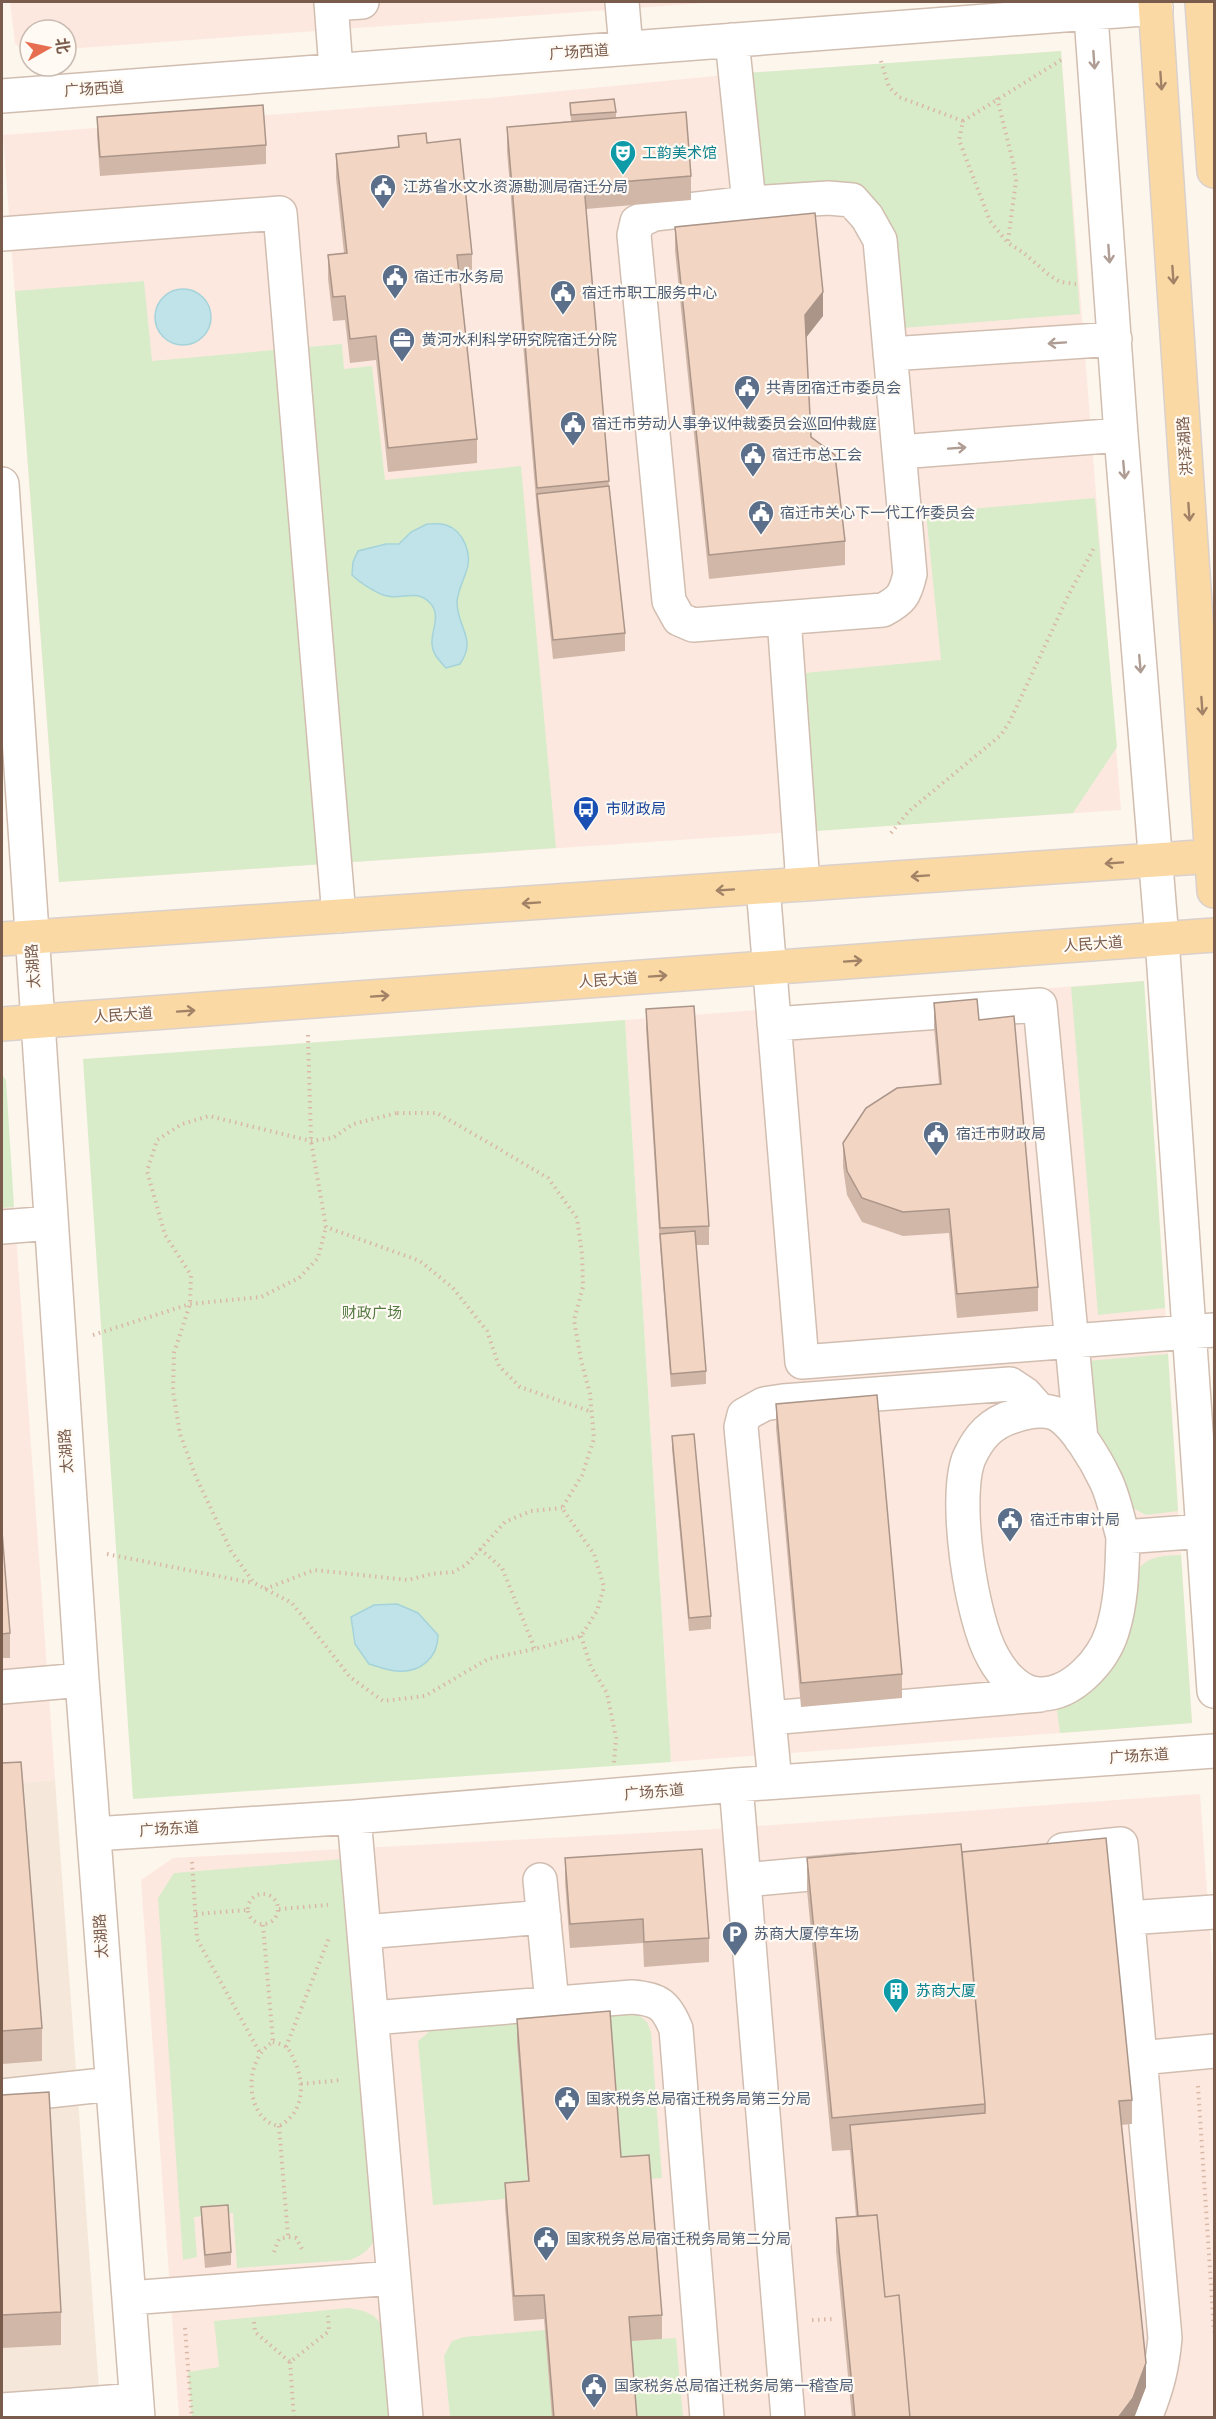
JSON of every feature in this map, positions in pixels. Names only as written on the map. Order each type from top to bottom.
[{"type":"main road","points":[[1206,3],[1215,171]]},
{"type":"main road","name":"洪泽湖路","points":[[1156,5],[1215,891]]},
{"type":"main road","points":[[16,938],[1213,856]]},
{"type":"main road","name":"人民大道","points":[[2,1024],[1215,935]]},
{"type":"street","points":[[336,70],[342,2]]},
{"type":"street","points":[[622,2],[626,48]]},
{"type":"street","name":"广场西道","points":[[2,96],[870,29],[1091,19],[1156,5]]},
{"type":"street","points":[[1091,19],[1121,435],[1162,939],[1202,1331],[1203,1531],[1215,1691]]},
{"type":"street","points":[[732,40],[749,203]]},
{"type":"street","points":[[828,198],[852,200],[867,217],[880,240],[910,574],[906,590],[899,602],[883,610],[693,625],[679,619],[669,601],[634,235],[637,222],[654,214],[749,203],[828,198]]},
{"type":"street","points":[[2,234],[280,213],[339,916]]},
{"type":"street","points":[[890,354],[1115,339]]},
{"type":"street","points":[[899,452],[1121,435]]},
{"type":"street","name":"太湖路","points":[[2,484],[16,938],[37,1022],[82,1680],[137,2409]]},
{"type":"street","points":[[784,618],[803,884]]},
{"type":"street","points":[[763,887],[802,1362],[1202,1331]]},
{"type":"street","points":[[774,1024],[1040,1005],[1081,1439]]},
{"type":"street","points":[[2,1227],[51,1223]]},
{"type":"street","points":[[775,1782],[741,1427],[744,1415],[754,1408],[783,1401],[1010,1384],[1026,1394],[1040,1411]]},
{"type":"street","points":[[769,1718],[1040,1695],[1059,1690],[1079,1678],[1100,1659],[1112,1633],[1120,1596],[1123,1537],[1106,1481],[1081,1439],[1064,1419],[1053,1413],[1040,1411],[1003,1419],[989,1427],[978,1439],[968,1460],[961,1502],[972,1591],[982,1634],[1001,1673],[1021,1689],[1040,1695]]},
{"type":"street","points":[[1123,1537],[1203,1531]]},
{"type":"street","points":[[2,1687],[82,1680]]},
{"type":"street","name":"广场东道","points":[[94,1834],[1215,1751]]},
{"type":"street","points":[[736,1785],[788,2418]]},
{"type":"street","points":[[354,1816],[405,2418]]},
{"type":"street","points":[[1038,1852],[1121,1844],[1165,2338],[1163,2363],[1156,2393],[1145,2418]]},
{"type":"street","points":[[744,1880],[883,1867]]},
{"type":"street","points":[[540,1880],[552,2003]]},
{"type":"street","points":[[1128,1918],[1215,1912]]},
{"type":"street","points":[[364,1932],[544,1917]]},
{"type":"street","points":[[372,2018],[632,1997],[652,1998],[670,2013],[676,2029],[707,2418]]},
{"type":"street","points":[[1140,2058],[1205,2051]]},
{"type":"street","points":[[2,2096],[112,2084]]},
{"type":"street","points":[[129,2298],[394,2278]]},
{"type":"street","points":[[2,2410],[73,2412],[137,2409]]},
{"type":"path","points":[[1091,19],[997,98],[963,121],[959,140],[990,220],[1008,243],[1060,282],[1111,288]]},
{"type":"path","points":[[870,29],[889,87],[898,97],[963,121]]},
{"type":"path","points":[[997,98],[1016,181],[1008,243]]},
{"type":"path","points":[[891,833],[909,811],[1001,735],[1010,721],[1069,594],[1100,539]]},
{"type":"path","points":[[59,1346],[190,1304],[261,1297],[299,1278],[318,1258],[326,1227],[310,1141],[307,1002]]},
{"type":"path","points":[[254,1583],[231,1551],[196,1477],[180,1434],[173,1391],[174,1353],[190,1304],[191,1275],[165,1235],[147,1171],[157,1140],[182,1124],[208,1116],[310,1141],[333,1138],[353,1124],[397,1113],[436,1113],[548,1178],[577,1218],[582,1254],[583,1287],[574,1320],[580,1360],[590,1394],[594,1439],[582,1475],[562,1508]]},
{"type":"path","points":[[326,1227],[420,1261],[453,1288],[488,1331],[499,1366],[520,1387],[592,1412]]},
{"type":"path","points":[[265,1588],[314,1570],[408,1580],[430,1574],[453,1572],[466,1564],[505,1522],[531,1511],[562,1508]]},
{"type":"path","points":[[73,1548],[254,1583],[265,1588],[292,1603],[350,1677],[383,1701],[425,1696],[488,1659],[536,1649],[581,1636],[597,1611],[604,1587],[594,1554],[562,1508]]},
{"type":"path","points":[[480,1549],[502,1568],[536,1649]]},
{"type":"path","points":[[581,1636],[591,1667],[607,1693],[616,1738],[612,1796]]},
{"type":"path","points":[[190,1828],[197,1939],[260,2053]]},
{"type":"path","points":[[262,1893],[270,1895],[276,1901],[279,1909],[277,1917],[270,1923],[263,1924],[255,1923],[247,1910],[254,1896],[262,1893]]},
{"type":"path","points":[[329,1894],[331,1914]]},
{"type":"path","points":[[279,1909],[330,1905]]},
{"type":"path","points":[[196,1914],[247,1910]]},
{"type":"path","points":[[263,1924],[273,2042]]},
{"type":"path","points":[[286,2047],[332,1932]]},
{"type":"path","points":[[273,2042],[264,2047],[251,2073],[255,2103],[263,2118],[279,2126]]},
{"type":"path","points":[[273,2042],[286,2047],[292,2056],[301,2084],[301,2100],[295,2114],[279,2126]]},
{"type":"path","points":[[1205,2051],[1215,2332]]},
{"type":"path","points":[[301,2084],[376,2076]]},
{"type":"path","points":[[279,2126],[288,2236]]},
{"type":"path","points":[[290,2362],[329,2331],[327,2283]]},
{"type":"path","points":[[249,2289],[255,2332],[290,2362],[294,2418]]},
{"type":"path","points":[[182,2294],[192,2418]]},
{"type":"shaded area","points":[[10,2],[719,2],[78,48],[78,18],[18,18],[18,46],[15,43]]},
{"type":"shaded area","points":[[1061,51],[1121,810],[59,882],[3,135],[489,98],[746,73]]},
{"type":"shaded area","points":[[1144,981],[1192,1723],[671,1762],[625,1020]]},
{"type":"shaded area","points":[[14,1207],[55,1780],[2,1784],[2,1208]]},
{"type":"shaded area","points":[[55,1780],[101,2417],[2,2418],[2,1784]]},
{"type":"shaded area","points":[[1200,1794],[1214,1989],[1214,2417],[179,2417],[141,1880],[173,1858],[717,1829]]},
{"type":"green space","points":[[1061,51],[1080,314],[902,328],[874,212],[759,195],[746,73]]},
{"type":"green space","name":"宿迁市水务局","points":[[144,281],[152,361],[342,344],[344,369],[372,366],[385,480],[521,466],[556,848],[59,882],[15,291]]},
{"type":"green space","points":[[1095,498],[1117,747],[1073,813],[816,831],[805,673],[941,660],[926,513]]},
{"type":"green space","points":[[1144,981],[1165,1308],[1098,1315],[1071,987]]},
{"type":"green space","name":"财政广场","points":[[625,1020],[671,1762],[133,1799],[83,1059]]},
{"type":"green space","points":[[2,1075],[6,1080],[14,1207],[2,1208]]},
{"type":"green space","points":[[1168,1354],[1178,1511],[1146,1515],[1129,1506],[1115,1482],[1092,1421],[1087,1361]]},
{"type":"green space","points":[[1181,1555],[1192,1723],[1060,1733],[1056,1703],[1130,1577],[1152,1559]]},
{"type":"green space","points":[[344,1859],[377,2233],[375,2238],[367,2250],[350,2260],[237,2268],[233,2213],[194,2217],[197,2257],[183,2260],[158,1898],[174,1873]]},
{"type":"green space","points":[[634,2011],[647,2022],[651,2032],[662,2178],[621,2181],[517,2043],[529,2197],[433,2205],[418,2041],[436,2026]]},
{"type":"green space","points":[[349,2308],[374,2316],[385,2328],[393,2417],[192,2417],[188,2372],[219,2367],[214,2321]]},
{"type":"green space","points":[[545,2330],[552,2417],[450,2417],[444,2356],[452,2341],[464,2337]]},
{"type":"green space","points":[[676,2338],[683,2417],[635,2417],[629,2341]]},
{"type":"water","points":[[178,289],[188,289],[203,297],[209,306],[211,317],[209,328],[203,337],[188,345],[178,345],[167,340],[160,333],[155,322],[155,312],[160,301],[167,294]]},
{"type":"water","points":[[427,524],[444,524],[458,532],[465,544],[468,558],[457,603],[467,648],[460,664],[446,668],[432,648],[435,613],[426,599],[415,595],[393,597],[383,595],[352,575],[353,562],[358,551],[386,544],[399,544],[411,532]]},
{"type":"water","points":[[397,1604],[418,1613],[438,1635],[435,1651],[431,1657],[420,1667],[405,1671],[390,1670],[369,1664],[355,1644],[351,1617],[374,1605]]},
{"type":"building","points":[[614,99],[616,112],[571,115],[570,103]]},
{"type":"building","points":[[263,105],[266,145],[100,157],[97,117]]},
{"type":"building","points":[[686,112],[691,176],[584,185],[609,481],[537,488],[507,127]]},
{"type":"building","points":[[426,133],[427,143],[460,139],[472,254],[457,255],[477,439],[388,448],[376,336],[350,339],[345,296],[333,297],[328,255],[347,253],[336,154],[399,147],[398,136]]},
{"type":"building","points":[[815,213],[823,292],[805,315],[811,437],[835,455],[845,541],[709,555],[675,227]]},
{"type":"building","points":[[609,486],[625,633],[553,640],[537,494]]},
{"type":"building","points":[[977,999],[979,1020],[1014,1016],[1038,1287],[957,1294],[949,1209],[903,1212],[862,1198],[847,1171],[843,1143],[866,1108],[897,1088],[941,1084],[934,1003]]},
{"type":"building","points":[[694,1006],[709,1226],[660,1228],[646,1009]]},
{"type":"building","points":[[695,1231],[706,1371],[671,1374],[660,1234]]},
{"type":"building","points":[[877,1395],[902,1674],[801,1683],[776,1404]]},
{"type":"building","points":[[694,1434],[711,1616],[689,1618],[672,1436]]},
{"type":"building","points":[[2,1531],[10,1633],[2,1634]]},
{"type":"building","points":[[21,1762],[42,2028],[2,2031],[2,1763]]},
{"type":"building","points":[[1106,1838],[1132,2100],[1119,2101],[1146,2363],[1133,2398],[1118,2418],[910,2418],[899,2295],[885,2297],[877,2215],[858,2216],[850,2125],[985,2113],[962,1852]]},
{"type":"building","name":"苏商大厦","points":[[961,1844],[985,2104],[832,2118],[807,1858]]},
{"type":"building","points":[[702,1849],[709,1938],[644,1942],[643,1919],[570,1924],[565,1858]]},
{"type":"building","points":[[610,2011],[621,2157],[649,2155],[662,2315],[629,2317],[637,2418],[554,2418],[544,2295],[514,2296],[505,2183],[529,2181],[517,2019]]},
{"type":"building","points":[[49,2092],[61,2312],[2,2315],[2,2095]]},
{"type":"building","points":[[228,2205],[231,2252],[205,2255],[201,2207]]},
{"type":"building","points":[[877,2215],[885,2297],[899,2295],[910,2418],[855,2418],[836,2218]]},
{"type":"place","name":"工韵美术馆","points":[[623,176]]},
{"type":"place","name":"江苏省水文水资源勘测局宿迁分局","points":[[383,210]]},
{"type":"place","name":"宿迁市水务局","points":[[395,300]]},
{"type":"place","name":"宿迁市职工服务中心","points":[[563,316]]},
{"type":"place","name":"黄河水利科学研究院宿迁分院","points":[[402,363]]},
{"type":"place","name":"共青团宿迁市委员会","points":[[747,411]]},
{"type":"place","name":"宿迁市劳动人事争议仲裁委员会巡回仲裁庭","points":[[573,447]]},
{"type":"place","name":"宿迁市总工会","points":[[753,478]]},
{"type":"place","name":"宿迁市关心下一代工作委员会","points":[[761,536]]},
{"type":"place","name":"市财政局","points":[[586,832]]},
{"type":"place","name":"宿迁市财政局","points":[[936,1157]]},
{"type":"place","name":"宿迁市审计局","points":[[1010,1543]]},
{"type":"place","name":"苏商大厦停车场","points":[[735,1957]]},
{"type":"place","name":"苏商大厦","points":[[896,2014]]},
{"type":"place","name":"国家税务总局宿迁税务局第三分局","points":[[567,2122]]},
{"type":"place","name":"国家税务总局宿迁税务局第二分局","points":[[546,2262]]},
{"type":"place","name":"国家税务总局宿迁税务局第一稽查局","points":[[594,2409]]}]
